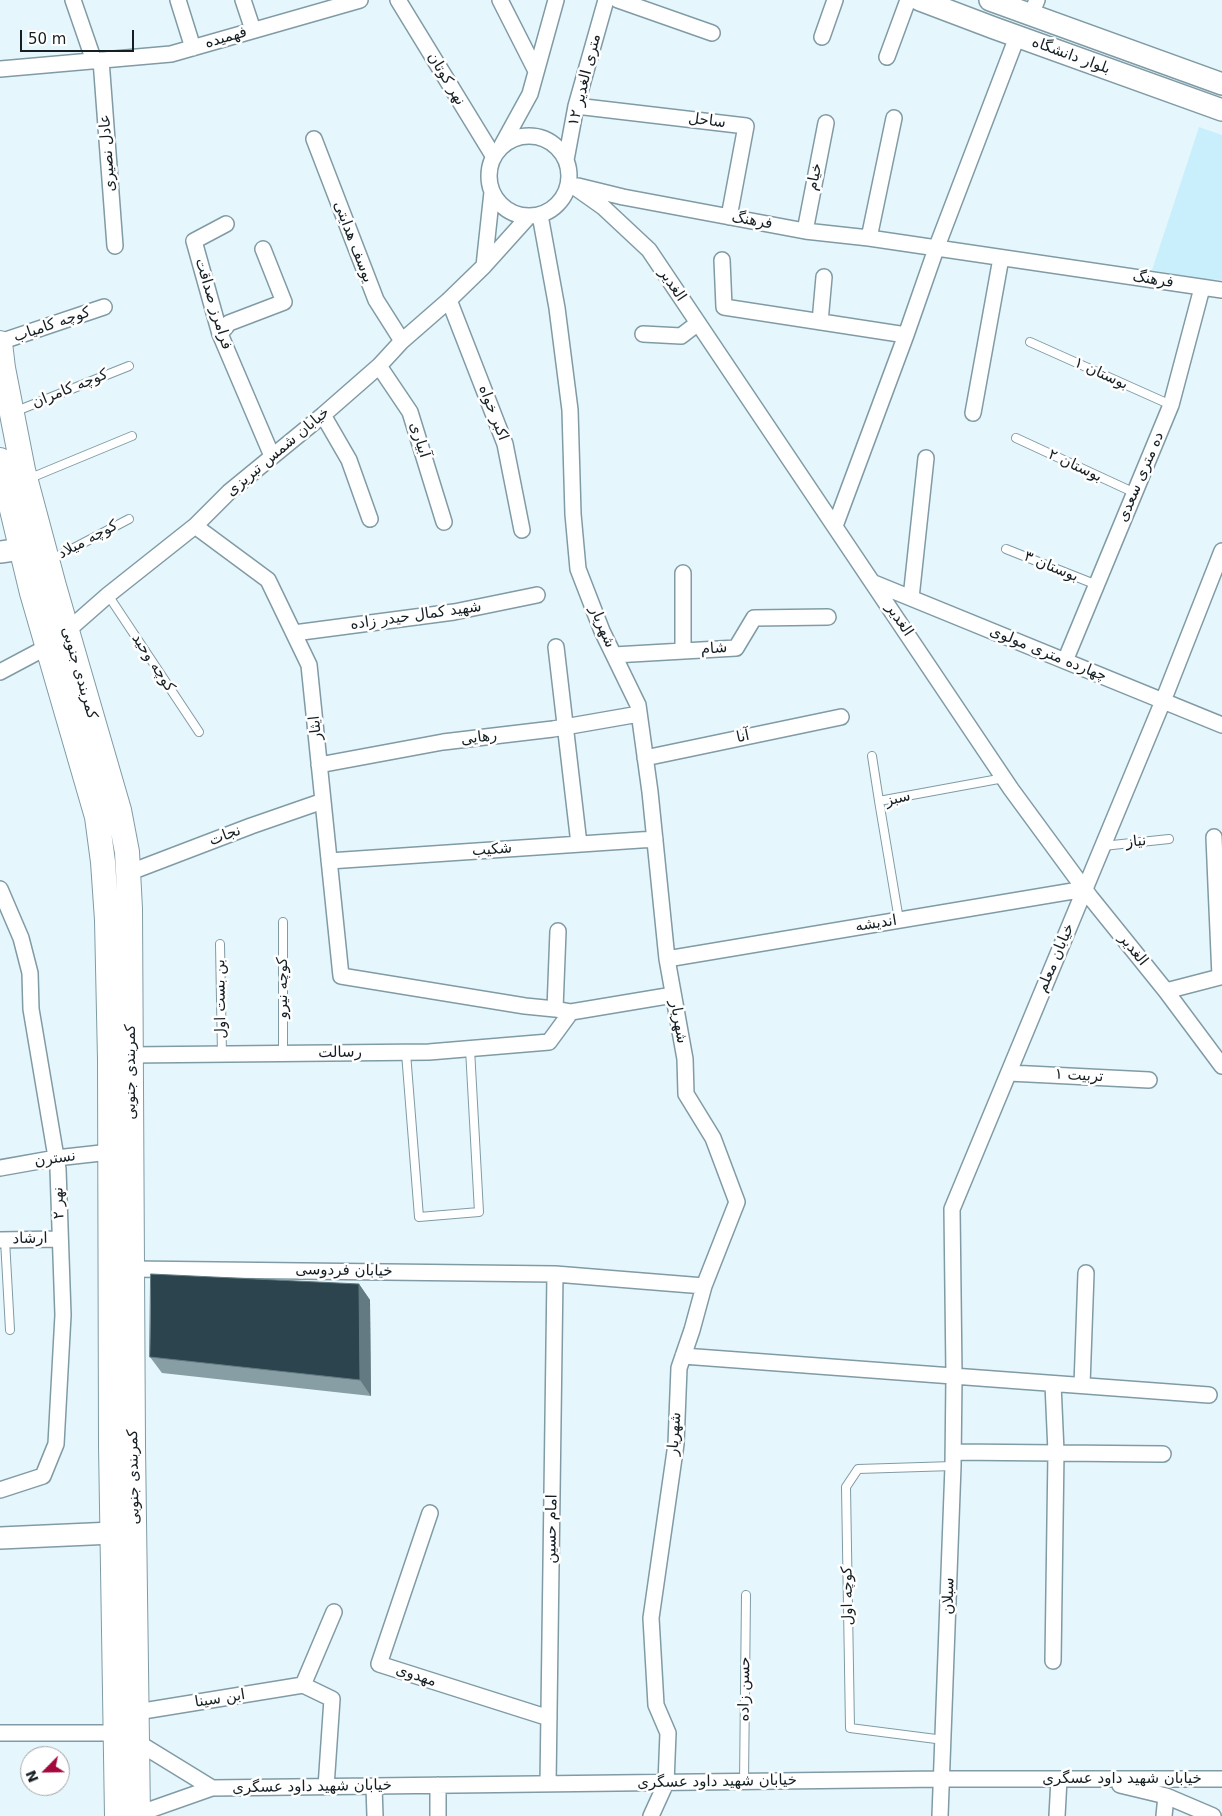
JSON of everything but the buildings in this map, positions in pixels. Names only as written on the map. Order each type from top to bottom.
[{"type":"main road","name":"بلوار دانشگاه","points":[[920,0],[1222,110]]},
{"type":"main road","name":"بلوار دانشگاه","points":[[990,0],[1034,7],[1222,84]]},
{"type":"main road","name":"کمربندی جنوبی","points":[[0,343],[3,368],[26,480],[119,810],[128,873],[130,909],[132,1268],[116,1733],[131,1815]]},
{"type":"main road","name":"کمربندی جنوبی","points":[[0,460],[11,550],[47,646],[97,817],[103,862],[107,920],[111,1445],[124,1532],[137,1712],[137,1742],[131,1815]]},
{"type":"main road","points":[[47,646],[67,631]]},
{"type":"main road","points":[[0,1538],[124,1532]]},
{"type":"street","name":"عادل نصیری","points":[[73,0],[97,61],[115,246]]},
{"type":"street","points":[[178,0],[193,48]]},
{"type":"street","points":[[243,0],[253,30]]},
{"type":"street","name":"فهمیده","points":[[0,69],[171,54],[360,0]]},
{"type":"street","name":"نهر کوتان","points":[[398,0],[497,153]]},
{"type":"street","points":[[500,0],[536,71]]},
{"type":"street","points":[[497,153],[508,141],[519,136],[541,137],[552,143],[560,150],[570,172],[569,183],[559,203],[550,210],[534,215],[506,210],[492,192],[489,180],[489,170],[497,153],[530,94],[556,0]]},
{"type":"street","name":"۱۲ متری الغدیر","points":[[566,160],[576,106],[606,0]]},
{"type":"street","points":[[618,0],[712,33]]},
{"type":"street","points":[[822,37],[835,0]]},
{"type":"street","points":[[887,57],[908,0]]},
{"type":"street","points":[[835,526],[906,335],[936,248],[1018,37]]},
{"type":"street","name":"ساحل","points":[[576,106],[746,126],[730,217]]},
{"type":"street","points":[[868,238],[894,118]]},
{"type":"street","name":"خیام","points":[[805,231],[826,123]]},
{"type":"street","name":"یوسف هدایتی","points":[[314,139],[376,300],[402,341]]},
{"type":"street","name":"فرهنگ","points":[[569,183],[623,197],[805,231],[868,238],[1222,290]]},
{"type":"street","name":"الغدیر","points":[[569,183],[603,207],[648,250],[1004,778],[1085,890],[1166,991],[1222,1066]]},
{"type":"street","points":[[484,266],[492,192]]},
{"type":"street","name":"خیابان شمس تبریزی","points":[[67,631],[108,595],[195,526],[229,492],[379,366],[402,341],[450,300],[534,215]]},
{"type":"street","name":"شهریار","points":[[534,215],[557,308],[570,410],[573,514],[578,568],[602,631],[638,705],[646,758],[667,959],[684,1059],[686,1094],[713,1138],[737,1202],[704,1286],[679,1368],[676,1444],[652,1618],[656,1705],[668,1733],[666,1782],[651,1816]]},
{"type":"street","name":"فرامرز صداقت","points":[[226,224],[194,242],[220,334],[272,456]]},
{"type":"street","points":[[220,334],[229,323],[284,302],[263,249]]},
{"type":"street","points":[[973,413],[1001,258]]},
{"type":"street","points":[[722,260],[724,307],[906,335]]},
{"type":"street","points":[[820,322],[824,277]]},
{"type":"street","name":"ده متری سعدی","points":[[1065,661],[1171,405],[1202,288]]},
{"type":"street","name":"اکبر خواه","points":[[450,300],[505,444],[522,530]]},
{"type":"street","name":"کوچه کامیاب","points":[[0,343],[104,307]]},
{"type":"street","points":[[643,334],[681,336],[698,323]]},
{"type":"street","name":"آبیاری","points":[[379,366],[410,412],[444,522]]},
{"type":"street","points":[[323,414],[349,460],[370,519]]},
{"type":"street","points":[[910,598],[926,458]]},
{"type":"street","name":"ایثار","points":[[195,526],[268,580],[309,665],[341,976],[524,1006],[555,1009]]},
{"type":"street","name":"خیابان معلم","points":[[954,1376],[952,1209],[1163,701],[1222,551]]},
{"type":"street","points":[[683,573],[684,651]]},
{"type":"street","name":"چهارده متری مولوی","points":[[874,583],[1222,726]]},
{"type":"street","name":"شهید کمال حیدر زاده","points":[[294,633],[454,612],[537,596]]},
{"type":"street","name":"شام","points":[[614,655],[736,648],[754,618],[828,618]]},
{"type":"street","points":[[0,672],[47,646]]},
{"type":"street","points":[[556,647],[579,844]]},
{"type":"street","name":"رهایی","points":[[320,765],[444,742],[565,727],[639,714]]},
{"type":"street","name":"آنا","points":[[646,758],[841,717]]},
{"type":"street","name":"نجات","points":[[128,873],[323,801]]},
{"type":"street","points":[[1166,991],[1220,977],[1219,885],[1214,837]]},
{"type":"street","name":"شکیب","points":[[329,861],[655,839]]},
{"type":"street","name":"نهر ۲","points":[[0,890],[21,938],[30,974],[31,1009],[58,1169],[63,1315],[56,1444],[44,1476],[0,1490]]},
{"type":"street","name":"اندیشه","points":[[667,959],[1085,890]]},
{"type":"street","points":[[558,931],[555,1009],[571,1012],[673,995]]},
{"type":"street","name":"رسالت","points":[[130,1055],[406,1052],[550,1042],[571,1012]]},
{"type":"street","name":"تربیت ۱","points":[[1009,1073],[1149,1080]]},
{"type":"street","name":"نسترن","points":[[0,1168],[56,1158],[110,1152]]},
{"type":"street","name":"ارشاد","points":[[2,1240],[60,1239]]},
{"type":"street","name":"خیابان فردوسی","points":[[132,1268],[555,1274],[704,1286]]},
{"type":"street","points":[[1082,1386],[1086,1273]]},
{"type":"street","name":"امام حسین","points":[[548,1784],[555,1274]]},
{"type":"street","points":[[683,1356],[1209,1395]]},
{"type":"street","name":"سبلان","points":[[940,1816],[953,1459],[954,1376]]},
{"type":"street","points":[[1053,1384],[1056,1452],[1053,1661]]},
{"type":"street","points":[[953,1459],[1056,1452],[1163,1454]]},
{"type":"street","name":"مهدوی","points":[[430,1513],[379,1664],[549,1718]]},
{"type":"street","points":[[326,1787],[332,1699],[304,1685],[334,1612]]},
{"type":"street","name":"ابن سینا","points":[[137,1712],[304,1685]]},
{"type":"street","points":[[0,1733],[116,1733]]},
{"type":"street","points":[[137,1742],[212,1788]]},
{"type":"street","name":"خیابان شهید داود عسگری","points":[[212,1788],[941,1779],[1222,1779]]},
{"type":"street","points":[[1058,1816],[1060,1779]]},
{"type":"street","points":[[1097,1779],[1166,1796],[1213,1816]]},
{"type":"street","points":[[374,1786],[375,1816]]},
{"type":"street","points":[[438,1786],[438,1816]]},
{"type":"street","points":[[131,1815],[212,1788]]},
{"type":"street","points":[[1164,1816],[1166,1796]]},
{"type":"lane","name":"بوستان ۱","points":[[1030,342],[1171,405]]},
{"type":"lane","name":"کوچه کامران","points":[[12,412],[129,366]]},
{"type":"lane","points":[[26,480],[132,436]]},
{"type":"lane","name":"بوستان ۲","points":[[1016,438],[1135,493]]},
{"type":"lane","name":"کوچه میلاد","points":[[48,562],[129,519]]},
{"type":"lane","name":"بوستان ۳","points":[[1006,549],[1096,585]]},
{"type":"lane","name":"کوچه وحید","points":[[108,595],[198,732]]},
{"type":"lane","points":[[872,756],[879,801]]},
{"type":"lane","name":"سبز","points":[[899,920],[879,801],[1004,778]]},
{"type":"lane","name":"نیاز","points":[[1103,846],[1169,839]]},
{"type":"lane","name":"کوچه نیرو","points":[[283,922],[283,1054]]},
{"type":"lane","name":"بن بست اول","points":[[220,944],[222,1054]]},
{"type":"lane","points":[[406,1052],[419,1217],[479,1212],[470,1049]]},
{"type":"lane","points":[[2,1240],[10,1330]]},
{"type":"lane","name":"کوچه اول","points":[[944,1740],[850,1728],[846,1487],[858,1469],[953,1459]]},
{"type":"lane","name":"حسن زاده","points":[[744,1782],[746,1595]]},
{"type":"shaded area","points":[[1199,127],[1222,135],[1222,280],[1202,279],[1152,270]]}]
